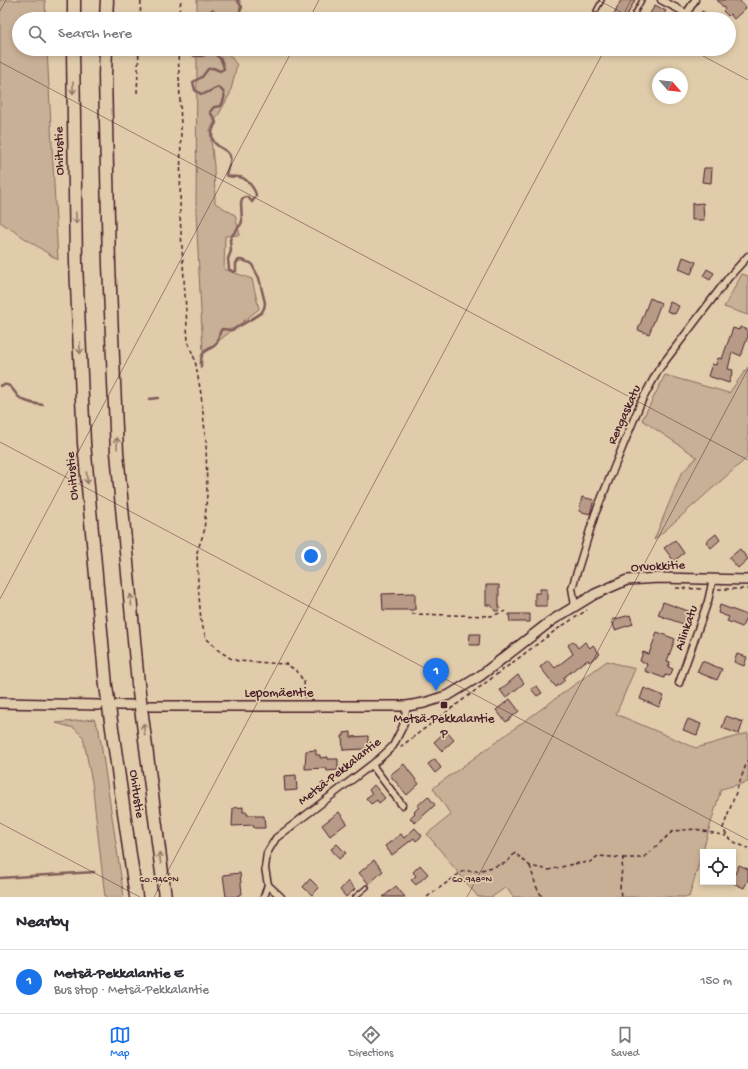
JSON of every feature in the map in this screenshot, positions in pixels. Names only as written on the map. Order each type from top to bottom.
[{"type":"highway","points":[[74,0],[74,12]]},
{"type":"highway","points":[[106,12],[107,0]]},
{"type":"highway","name":"Ohitustie","points":[[73,56],[76,263],[84,443],[106,686],[136,897]]},
{"type":"highway","name":"Ohitustie","points":[[106,56],[109,265],[117,452],[138,684],[165,897]]},
{"type":"street","points":[[661,0],[684,12]]},
{"type":"street","points":[[687,12],[695,0]]},
{"type":"street","name":"Rengaskatu","points":[[574,606],[572,588],[595,514],[641,402],[659,369],[729,277],[748,256]]},
{"type":"street","name":"Orvokkitie","points":[[574,606],[595,594],[628,580],[659,578],[748,580]]},
{"type":"street","name":"Ailinkatu","points":[[679,683],[708,601],[713,579]]},
{"type":"street","points":[[407,706],[424,703],[449,695],[480,676],[551,621],[574,606]]},
{"type":"street","points":[[0,703],[99,705]]},
{"type":"street","points":[[118,705],[131,705]]},
{"type":"street","name":"Lepomäentie","points":[[150,706],[407,706]]},
{"type":"street","name":"Metsä-Pekkalantie","points":[[264,897],[268,885],[265,868],[267,853],[276,838],[372,765],[393,746],[402,726],[407,706]]},
{"type":"street","points":[[372,765],[402,805]]},
{"type":"street","points":[[268,885],[281,897]]},
{"type":"lane","points":[[596,12],[602,0]]},
{"type":"lane","points":[[636,12],[642,0]]},
{"type":"lane","points":[[355,897],[366,887]]},
{"type":"path","points":[[140,12],[141,0]]},
{"type":"path","points":[[179,12],[181,0]]},
{"type":"path","points":[[137,93],[139,56]]},
{"type":"path","points":[[178,56],[180,216],[188,342],[195,360],[201,394],[206,441],[207,494],[204,532],[198,552],[198,583],[201,621],[206,638],[218,650],[230,658],[238,661],[286,664],[298,670],[304,682],[306,706]]},
{"type":"path","points":[[674,588],[748,589]]},
{"type":"path","points":[[412,614],[491,616],[509,610]]},
{"type":"path","points":[[400,743],[398,749],[556,630],[587,610]]},
{"type":"path","points":[[456,702],[462,701]]},
{"type":"path","points":[[726,836],[723,828],[748,759]]},
{"type":"path","points":[[427,897],[463,870],[478,871],[506,863],[515,853],[530,866],[549,870],[573,864],[590,862],[598,856],[643,858],[673,831],[695,829],[726,836],[748,848]]},
{"type":"path","points":[[621,897],[620,888],[623,858]]},
{"type":"path","points":[[530,866],[536,886],[542,897]]},
{"type":"shaded area","points":[[0,0],[45,0],[46,12],[12,12],[12,56],[47,56],[58,260],[0,222]]},
{"type":"shaded area","points":[[197,0],[240,0],[239,12],[197,12]]},
{"type":"shaded area","points":[[197,56],[230,56],[237,65],[230,94],[210,130],[214,166],[215,203],[235,215],[240,235],[225,236],[224,269],[252,279],[259,309],[203,352],[196,211]]},
{"type":"shaded area","points":[[742,274],[748,276],[748,315],[724,307]]},
{"type":"shaded area","points":[[748,367],[748,457],[654,540],[681,474],[697,457],[642,420],[665,375],[729,393]]},
{"type":"shaded area","points":[[607,661],[635,669],[616,714],[696,748],[748,733],[748,782],[721,789],[703,849],[700,849],[700,860],[689,897],[513,897],[506,887],[492,897],[478,897],[427,834],[451,815],[433,788]]},
{"type":"shaded area","points":[[94,719],[99,730],[124,897],[105,897],[92,782],[83,737],[74,728],[56,723]]},
{"type":"building","points":[[621,0],[635,0],[629,12],[615,12]]},
{"type":"building","points":[[717,0],[739,0],[746,8],[736,17],[736,12],[724,12],[723,11],[725,9]]},
{"type":"building","points":[[655,5],[666,11],[665,12],[651,12]]},
{"type":"building","points":[[704,168],[712,168],[711,183],[702,182]]},
{"type":"building","points":[[703,203],[704,220],[692,220],[692,204]]},
{"type":"building","points":[[683,257],[696,262],[691,274],[679,269]]},
{"type":"building","points":[[707,269],[714,273],[710,280],[703,276]]},
{"type":"building","points":[[650,298],[661,303],[649,334],[638,330]]},
{"type":"building","points":[[670,302],[679,306],[675,314],[667,311]]},
{"type":"building","points":[[740,327],[748,330],[748,336],[741,356],[732,352],[728,369],[733,370],[729,383],[708,376],[712,364],[716,365],[718,358],[722,359],[733,328],[739,330]]},
{"type":"building","points":[[582,497],[594,500],[590,514],[579,511]]},
{"type":"building","points":[[716,534],[720,540],[711,548],[706,542]]},
{"type":"building","points":[[675,540],[684,553],[674,561],[664,548]]},
{"type":"building","points":[[740,549],[748,559],[738,568],[729,558]]},
{"type":"building","points":[[486,585],[499,585],[500,609],[498,611],[495,611],[491,605],[486,605]]},
{"type":"building","points":[[540,589],[547,589],[547,606],[535,606],[535,593],[540,593]]},
{"type":"building","points":[[415,593],[415,610],[383,610],[382,594]]},
{"type":"building","points":[[663,602],[691,612],[686,625],[658,615]]},
{"type":"building","points":[[720,605],[747,615],[742,627],[727,621],[729,617],[718,613]]},
{"type":"building","points":[[509,614],[530,614],[530,622],[510,622]]},
{"type":"building","points":[[630,615],[633,624],[615,630],[612,620]]},
{"type":"building","points":[[657,632],[675,639],[667,661],[670,662],[668,667],[673,669],[670,676],[665,675],[664,678],[645,671],[647,664],[640,661],[643,652],[649,654]]},
{"type":"building","points":[[470,634],[480,634],[479,645],[469,645]]},
{"type":"building","points":[[573,641],[578,648],[585,642],[590,648],[593,645],[600,654],[589,662],[588,660],[581,664],[563,678],[565,680],[556,687],[540,667],[548,660],[555,668],[573,654],[568,645]]},
{"type":"building","points":[[737,654],[747,657],[744,666],[734,662]]},
{"type":"building","points":[[702,661],[722,669],[717,680],[697,672]]},
{"type":"building","points":[[518,675],[524,683],[506,698],[500,690]]},
{"type":"building","points":[[537,686],[542,693],[537,696],[531,689]]},
{"type":"building","points":[[644,688],[664,696],[659,707],[640,699]]},
{"type":"building","points":[[510,699],[519,711],[506,722],[496,710]]},
{"type":"building","points":[[726,716],[743,722],[739,734],[722,728]]},
{"type":"building","points":[[688,719],[701,724],[697,735],[683,730]]},
{"type":"building","points":[[446,731],[454,740],[442,751],[434,742]]},
{"type":"building","points":[[351,732],[351,737],[368,736],[368,748],[343,750],[342,736],[344,736],[344,733]]},
{"type":"building","points":[[316,750],[316,755],[320,755],[320,758],[328,757],[328,759],[338,759],[338,770],[327,771],[326,768],[305,769],[306,751]]},
{"type":"building","points":[[435,759],[441,768],[435,773],[428,764]]},
{"type":"building","points":[[404,764],[419,784],[407,795],[390,775]]},
{"type":"building","points":[[296,775],[297,790],[285,791],[284,776]]},
{"type":"building","points":[[374,785],[385,798],[379,803],[377,800],[371,804],[366,798],[372,794],[369,790]]},
{"type":"building","points":[[428,796],[435,805],[415,823],[410,818],[419,807],[417,806]]},
{"type":"building","points":[[243,807],[243,812],[247,812],[247,815],[264,816],[265,828],[254,828],[253,825],[232,826],[233,808]]},
{"type":"building","points":[[339,812],[347,823],[330,836],[322,825]]},
{"type":"building","points":[[415,828],[422,836],[416,841],[414,838],[392,855],[385,846],[401,834],[404,838]]},
{"type":"building","points":[[337,844],[346,853],[339,859],[331,849]]},
{"type":"building","points":[[374,860],[383,871],[369,884],[359,873]]},
{"type":"building","points":[[420,865],[428,874],[416,885],[411,880],[416,876],[413,872]]},
{"type":"building","points":[[739,865],[748,869],[748,880],[744,888],[736,884],[736,872]]},
{"type":"building","points":[[240,873],[242,894],[238,895],[238,897],[226,897],[223,875]]},
{"type":"building","points":[[310,879],[319,888],[312,895],[303,887]]},
{"type":"building","points":[[348,881],[355,889],[346,897],[340,890]]},
{"type":"building","points":[[396,886],[405,897],[383,897]]},
{"type":"waterway","points":[[237,0],[242,7],[240,12]]},
{"type":"waterway","points":[[210,12],[212,10],[214,12]]},
{"type":"waterway","points":[[194,56],[202,56]]},
{"type":"waterway","points":[[201,367],[202,355],[205,351],[216,344],[222,329],[232,330],[253,318],[262,312],[265,303],[259,278],[251,263],[239,260],[236,263],[236,271],[233,272],[229,269],[228,259],[231,251],[230,240],[242,221],[242,199],[248,197],[252,202],[256,196],[256,193],[245,179],[226,175],[230,163],[230,156],[214,142],[213,139],[212,130],[216,123],[210,112],[214,107],[221,106],[224,94],[218,87],[201,94],[195,90],[193,82],[202,77],[208,69],[213,68],[220,71],[224,69],[218,56]]},
{"type":"waterway","points":[[0,386],[10,386],[23,400],[43,405]]},
{"type":"waterway","points":[[149,399],[158,398]]},
{"type":"waterway","points":[[0,878],[94,872]]},
{"type":"place","name":"Metsä-Pekkalantie E","points":[[436,691]]},
{"type":"place","name":"Metsä-Pekkalantie P","points":[[444,705]]}]
